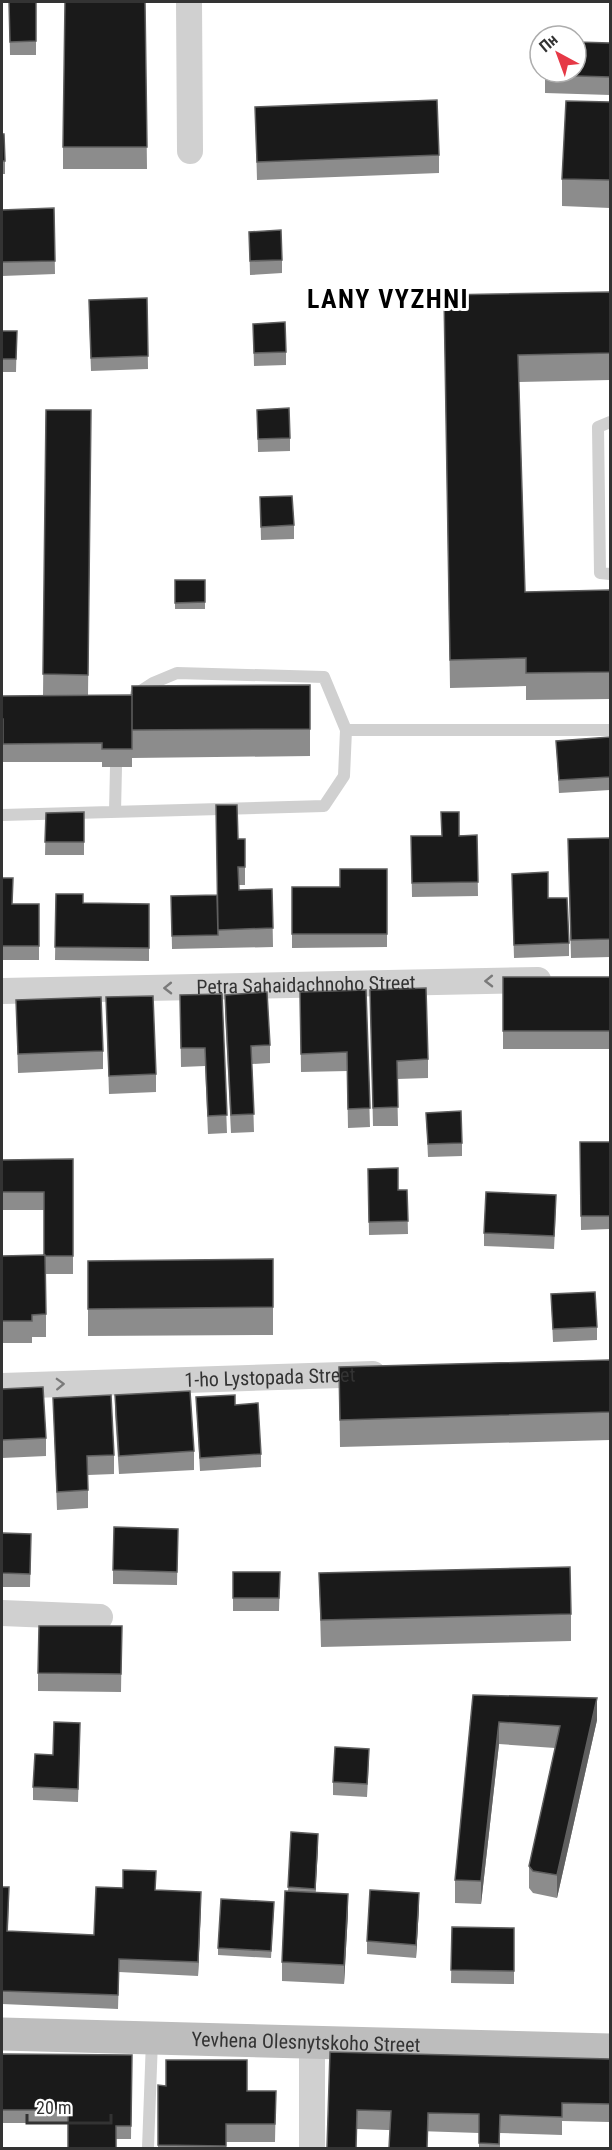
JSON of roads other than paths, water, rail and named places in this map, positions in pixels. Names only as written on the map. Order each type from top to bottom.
[{"type":"street","points":[[189,2],[190,152]]},
{"type":"street","name":"Petra Sahaidachnoho Street","points":[[2,991],[563,980]]},
{"type":"street","name":"1-ho Lystopada Street","points":[[2,1386],[396,1373]]},
{"type":"street","points":[[2,1613],[100,1617]]},
{"type":"street","name":"Yevhena Olesnytskoho Street","points":[[2,2034],[610,2050]]},
{"type":"street","points":[[312,2043],[312,2148]]},
{"type":"lane","points":[[610,422],[598,427],[600,573],[610,574]]},
{"type":"lane","points":[[2,815],[324,806],[344,776],[346,730],[324,677],[177,673],[153,683],[130,698],[123,706]]},
{"type":"lane","points":[[346,730],[610,730]]},
{"type":"lane","points":[[115,812],[116,767]]},
{"type":"lane","points":[[148,2148],[152,2038]]},
{"type":"district","name":"LANY VYZHNI","points":[[388,299]]}]
